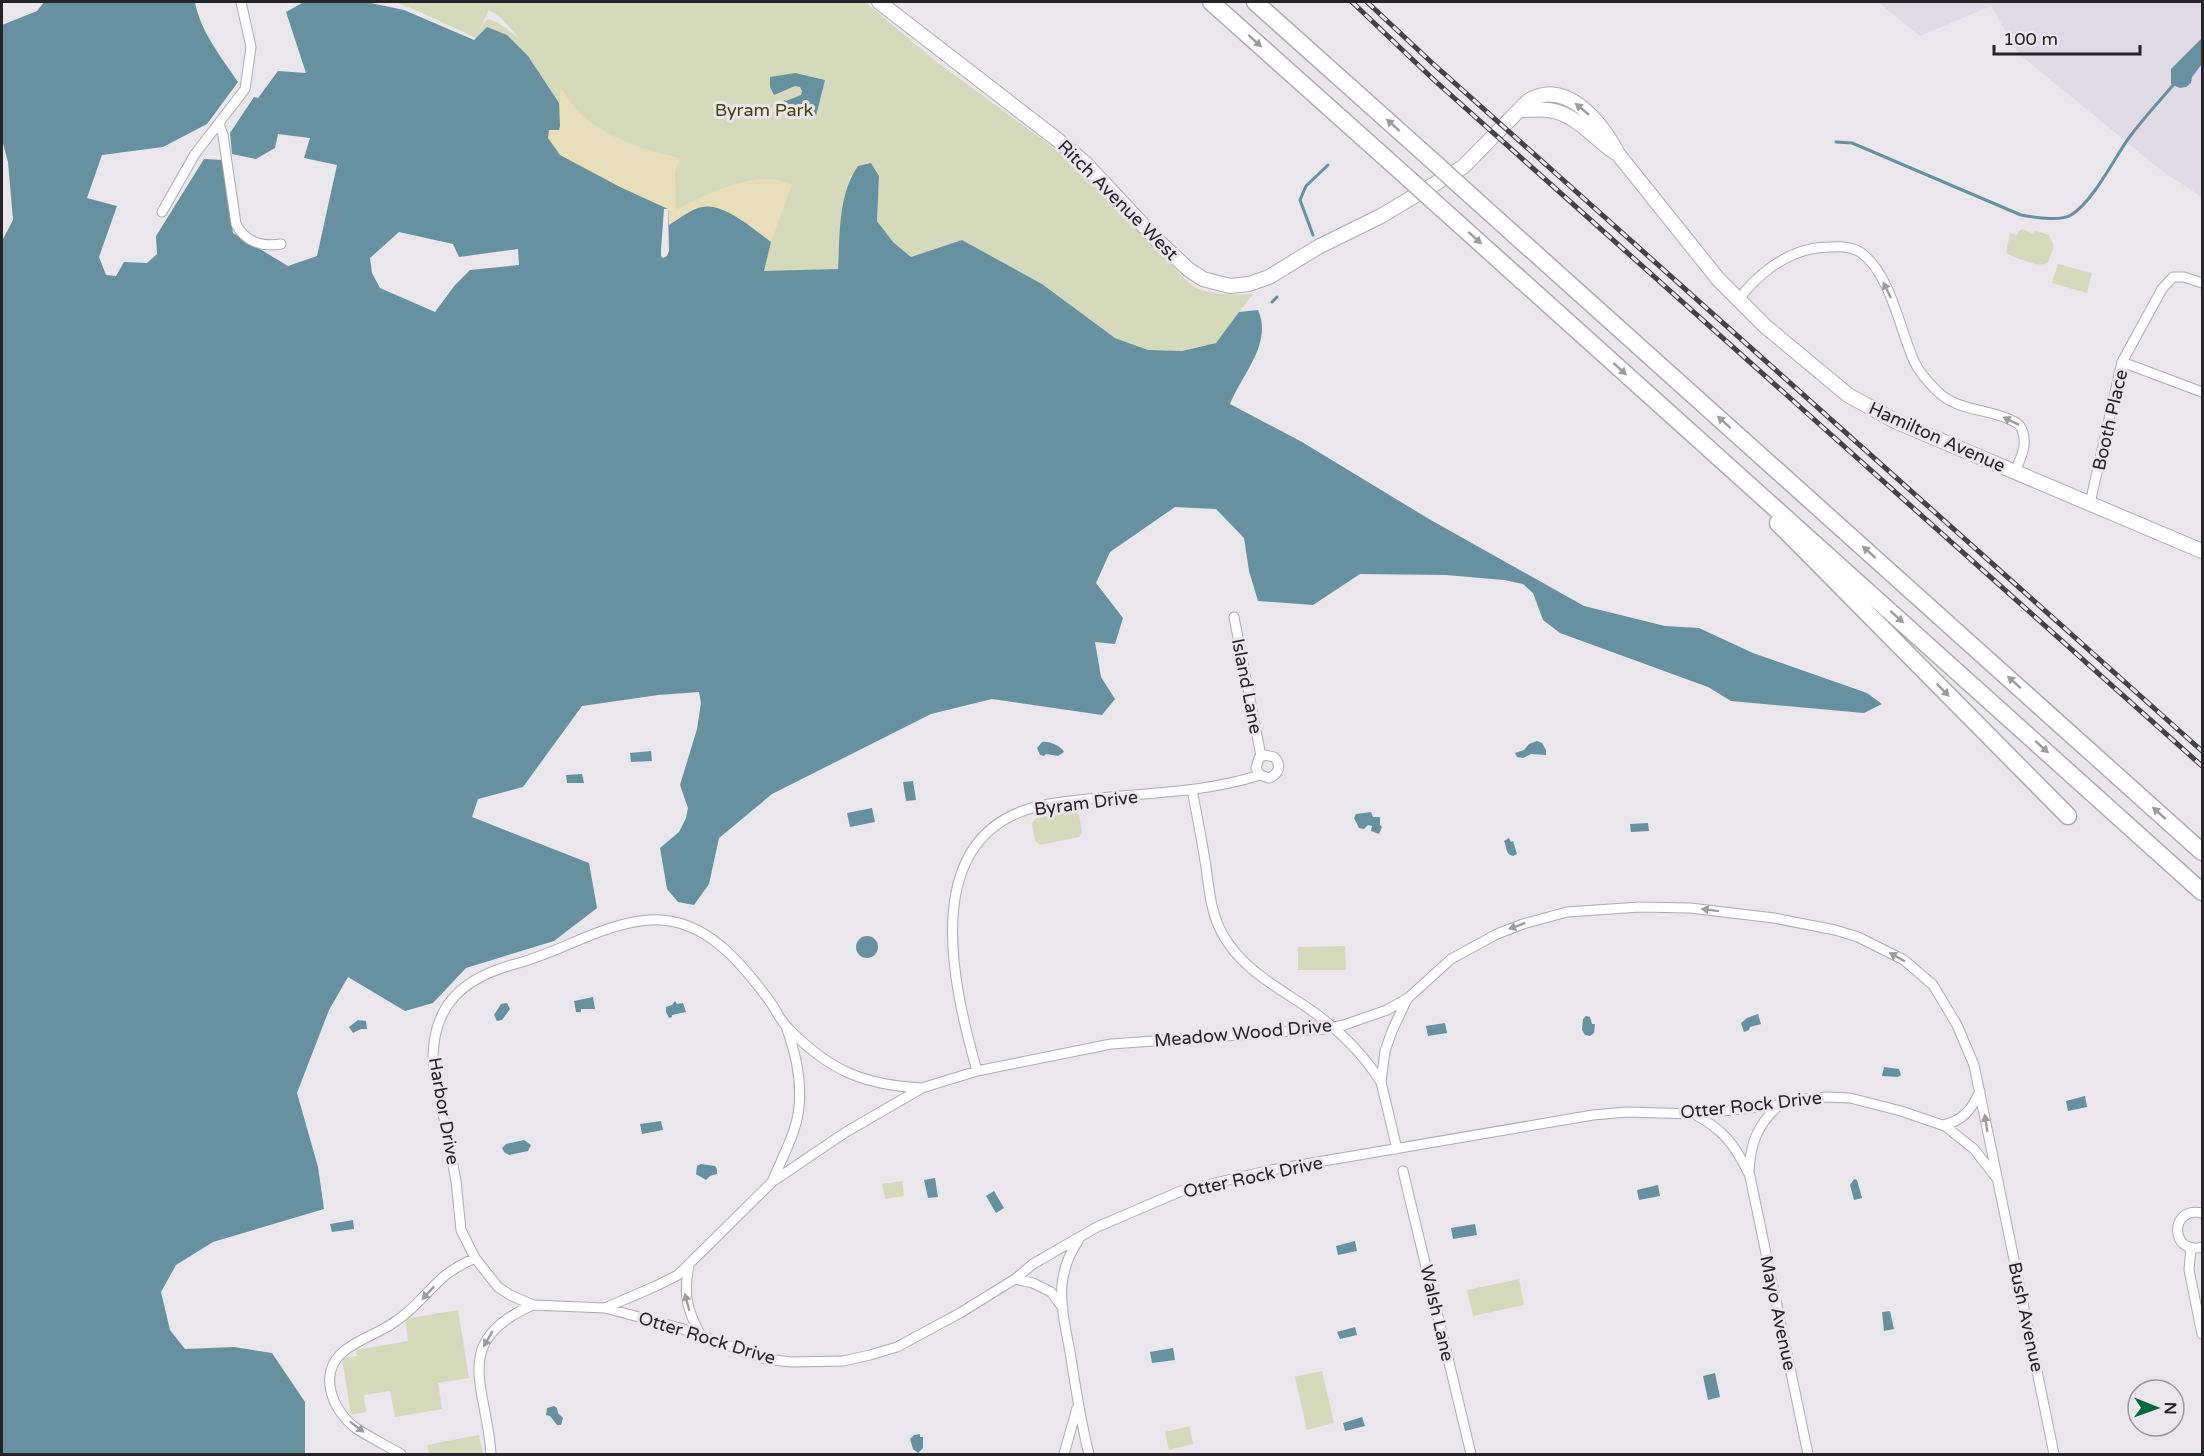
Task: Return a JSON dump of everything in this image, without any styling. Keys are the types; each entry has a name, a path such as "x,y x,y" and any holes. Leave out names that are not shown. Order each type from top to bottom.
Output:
{"highway":[{"path":"1211,2 2202,892"},
{"path":"1255,2 2202,852"},
{"path":"1713,452 1794,540 2068,816"}],"main road":[{"name":"Ritch Avenue West","path":"879,2 1085,163 1158,241 1188,269 1203,279 1230,286 1249,284 1381,216"},
{"name":"Hamilton Avenue","path":"1381,216 1463,167 1538,95 1565,96 1584,109 1598,124 1618,154 1718,279 1738,300 1839,389 1897,422 2202,551"}],"street":[{"path":"162,212 195,154 245,89 251,47 242,2"},
{"path":"219,124 223,135 236,224 252,242 267,246 280,244"},
{"path":"1738,300 1744,291 1782,259 1796,253 1810,249 1837,247 1848,247 1859,251 1868,259 1886,285 1913,360 1920,373 1938,392 1960,405 2005,418 2020,426 2023,432 2024,448 2015,472"},
{"name":"Booth Place","path":"2090,503 2122,362 2162,290 2173,277 2184,277 2202,283"},
{"path":"2122,362 2202,392"},
{"name":"Island Lane","path":"1234,617 1262,756"},
{"name":"Byram Drive","path":"977,1071 954,966 952,929 961,872 975,844 984,833 1020,813 1046,805 1192,790 1260,775 1269,778 1279,769 1278,760 1270,755 1262,756"},
{"path":"1260,775 1256,766 1262,756"},
{"path":"1192,790 1213,907 1222,934 1232,948 1260,976 1315,1013 1363,1056 1381,1082"},
{"name":"Meadow Wood Drive","path":"605,1308 678,1275 772,1182 846,1132 922,1088 977,1071 1111,1044 1332,1028 1387,1010 1408,998 1451,959 1497,934 1567,912 1640,907 1690,908 1774,918 1858,937 1904,960 1918,970 1939,993 1958,1025 1974,1065 1998,1180"},
{"name":"Harbor Drive","path":"605,1308 533,1305 510,1295 498,1287 475,1258 461,1230 456,1181 433,1062 433,1050 435,1031 448,1004 473,980 487,972 529,961 615,927 651,920 670,922 700,932 725,949 742,965 787,1028 823,1059 839,1069 880,1084 922,1088"},
{"path":"1397,1149 1381,1082 1385,1051 1408,998"},
{"name":"Harbor Drive","path":"772,1182 794,1129 798,1110 799,1091 794,1050 787,1028"},
{"path":"1943,1125 1963,1118 1974,1105 1980,1091"},
{"name":"Otter Rock Drive","path":"605,1308 662,1322 766,1359 790,1362 843,1361 897,1347 960,1313 1015,1279 1033,1264 1097,1227 1181,1191 1257,1173 1593,1115 1627,1112 1694,1114 1778,1106 1804,1099 1850,1098 1881,1105 1943,1125 1974,1149 1998,1180"},
{"name":"Mayo Avenue","path":"1749,1172 1755,1135 1761,1124 1778,1106"},
{"name":"Mayo Avenue","path":"1694,1114 1708,1121 1727,1136 1749,1172 1808,1455"},
{"name":"Walsh Lane","path":"1403,1171 1471,1455"},
{"name":"Bush Avenue","path":"1998,1180 2054,1455"},
{"path":"2202,1213 2189,1213 2179,1223 2177,1229 2179,1239 2185,1246 2202,1247"},
{"path":"1079,1239 1066,1266 1062,1284 1063,1308 1078,1404 1089,1455"},
{"path":"2191,1248 2189,1270 2202,1334"},
{"path":"401,1455 357,1429 339,1410 329,1386 330,1370 334,1360 342,1352 394,1323 411,1310 447,1274 475,1258"},
{"path":"688,1265 685,1293 688,1307 701,1336"},
{"path":"1015,1279 1033,1283 1052,1292 1063,1308"},
{"path":"491,1455 478,1380 485,1342 496,1327 510,1315 533,1305"},
{"path":"1064,1455 1078,1404"}],"shaded area":[{"path":"1878,2 2202,2 2202,197 2162,171 2018,53 1991,6 1920,36"}],"green space":[{"name":"Byram Park","path":"395,2 865,2 938,63 1059,152 1192,286 1230,295 1253,294 1216,343 1181,351 1148,350 1115,338 1042,284 962,240 912,257 893,242 877,221 879,176 850,176 842,209 838,269 764,272 653,249 505,49","holes":["489,10 500,17 520,39 501,24 487,19 479,31"]},
{"path":"2022,229 2049,235 2054,246 2048,263 2033,263 2006,253 2010,233 2017,235"},
{"path":"2058,264 2092,273 2087,293 2052,283"},
{"path":"1074,812 1079,815 1082,832 1079,837 1040,845 1035,841 1032,823 1036,818"},
{"path":"1345,946 1346,970 1298,970 1298,947"},
{"path":"902,1181 904,1196 885,1199 882,1184"},
{"path":"1519,1279 1524,1305 1473,1316 1467,1290"},
{"path":"458,1310 469,1378 438,1383 442,1409 395,1417 390,1391 364,1395 366,1412 351,1415 342,1358 357,1356 356,1350 408,1341 405,1319"},
{"path":"1322,1371 1334,1423 1307,1430 1295,1377"},
{"path":"1189,1426 1193,1444 1169,1450 1165,1432"},
{"path":"479,1435 483,1454 429,1454 427,1445"}],"sand":[{"path":"560,87 580,113 605,132 641,148 680,158 675,172 676,210 709,194 745,181 772,179 792,184 771,242 764,272 547,164 539,126 560,118"}],"water":[{"path":"44,2 195,2 207,34 238,82 207,124 163,147 102,155 87,198 117,206 99,257 106,275 116,276 124,262 147,263 157,254 156,236 204,159 223,160 233,233 288,266 317,256 337,165 304,158 310,138 278,134 275,148 256,159 232,154 230,133 254,97 258,98 278,71 306,73 286,12 304,2 366,2 404,10 474,40 487,27 507,35 528,56 559,103 559,130 549,130 548,138 560,155 668,209 669,225 698,208 719,209 748,224 771,242 764,271 838,269 841,215 847,189 858,166 871,163 879,176 877,221 893,242 911,257 962,240 1042,284 1115,338 1148,350 1182,351 1216,343 1239,312 1258,310 1262,322 1259,346 1230,404 1302,442 1429,519 1584,606 1665,626 1699,628 1753,653 1867,693 1882,704 1864,713 1731,701 1708,687 1560,633 1543,620 1533,593 1523,584 1504,580 1446,575 1360,574 1313,605 1258,601 1249,571 1244,538 1216,509 1175,507 1110,552 1096,583 1123,618 1115,644 1095,642 1101,677 1115,699 1102,715 992,699 931,714 772,794 719,838 709,884 694,905 678,902 667,889 660,848 679,832 686,818 688,808 680,785 697,729 701,703 699,692 658,695 582,706 523,787 478,799 472,817 589,863 597,908 554,941 466,968 433,1003 405,1011 348,977 329,1010 297,1093 318,1167 324,1209 213,1242 176,1265 161,1292 170,1330 185,1349 234,1347 272,1353 305,1402 305,1454 2,1454 2,241 13,220 8,162 2,140 2,25 37,11","holes":["399,232 453,244 459,257 518,249 519,265 470,270 455,285 435,312 380,288 372,273 370,258"]},
{"path":"2202,38 2202,64 2192,77 2191,83 2180,88 2171,84 2171,69"},
{"path":"795,73 825,80 816,116 791,114 785,107 782,107 784,100 801,95 800,87 795,86 774,95 770,87 770,77"},
{"path":"1537,741 1542,743 1546,755 1531,754 1523,758 1517,757 1515,753"},
{"path":"1042,742 1054,744 1064,752 1058,756 1040,755 1037,748"},
{"path":"651,751 652,761 631,762 630,753"},
{"path":"582,774 584,783 567,783 566,775"},
{"path":"913,781 916,800 906,801 903,782"},
{"path":"872,808 875,822 850,827 847,813"},
{"path":"1371,812 1373,817 1380,817 1382,827 1379,834 1371,831 1372,826 1359,828 1354,818 1356,814"},
{"path":"1648,823 1649,831 1631,832 1630,824"},
{"path":"1509,838 1511,842 1513,841 1517,854 1513,856 1507,852 1504,841"},
{"path":"867,936 875,939 878,947 875,955 867,958 859,955 856,947 859,939"},
{"path":"593,997 595,1009 581,1009 581,1012 576,1012 574,1001"},
{"path":"675,1001 677,1004 683,1003 686,1012 672,1015 669,1018 666,1007"},
{"path":"507,1003 510,1009 502,1020 497,1021 494,1015 501,1004"},
{"path":"1758,1014 1761,1024 1750,1027 1744,1032 1741,1023"},
{"path":"1586,1016 1590,1017 1592,1024 1595,1024 1594,1033 1590,1036 1585,1035 1582,1030 1583,1019"},
{"path":"358,1020 366,1021 367,1029 353,1033 349,1027"},
{"path":"1445,1023 1447,1033 1428,1036 1426,1026"},
{"path":"1884,1067 1899,1069 1901,1075 1898,1077 1882,1076"},
{"path":"2085,1096 2087,1107 2068,1111 2066,1101"},
{"path":"661,1121 663,1130 642,1134 640,1124"},
{"path":"524,1140 531,1145 528,1151 509,1155 502,1148 506,1144"},
{"path":"701,1164 715,1166 717,1174 706,1180 696,1174 697,1166"},
{"path":"935,1178 938,1197 928,1198 924,1180"},
{"path":"1854,1179 1857,1180 1862,1198 1854,1200 1850,1185"},
{"path":"1658,1185 1660,1196 1639,1200 1637,1190"},
{"path":"994,1191 1004,1208 996,1213 986,1196"},
{"path":"353,1220 354,1229 332,1232 330,1224"},
{"path":"1475,1224 1477,1235 1453,1239 1451,1228"},
{"path":"1355,1241 1357,1251 1338,1255 1336,1246"},
{"path":"1890,1311 1894,1329 1884,1331 1882,1312"},
{"path":"1355,1327 1357,1335 1340,1339 1337,1332"},
{"path":"1173,1348 1175,1360 1152,1363 1150,1352"},
{"path":"1715,1373 1720,1397 1708,1400 1703,1376"},
{"path":"554,1406 563,1418 561,1425 557,1425 550,1416 546,1415 547,1408"},
{"path":"1362,1417 1365,1426 1345,1431 1343,1423"},
{"path":"920,1434 920,1437 923,1437 923,1448 918,1453 913,1449 910,1439"}],"pier":[{"path":"664,209 668,209 669,251 663,258 661,250"}],"waterway":[{"path":"1836,142 1852,143 2021,215 2046,218 2066,217 2088,200 2131,135 2176,82"},
{"path":"1313,235 1300,200 1306,186 1328,165"},
{"path":"1272,302 1277,297"}],"railway":[{"path":"1352,2 1434,80 2202,766"},
{"path":"1367,2 1430,61 2202,751"}]}
